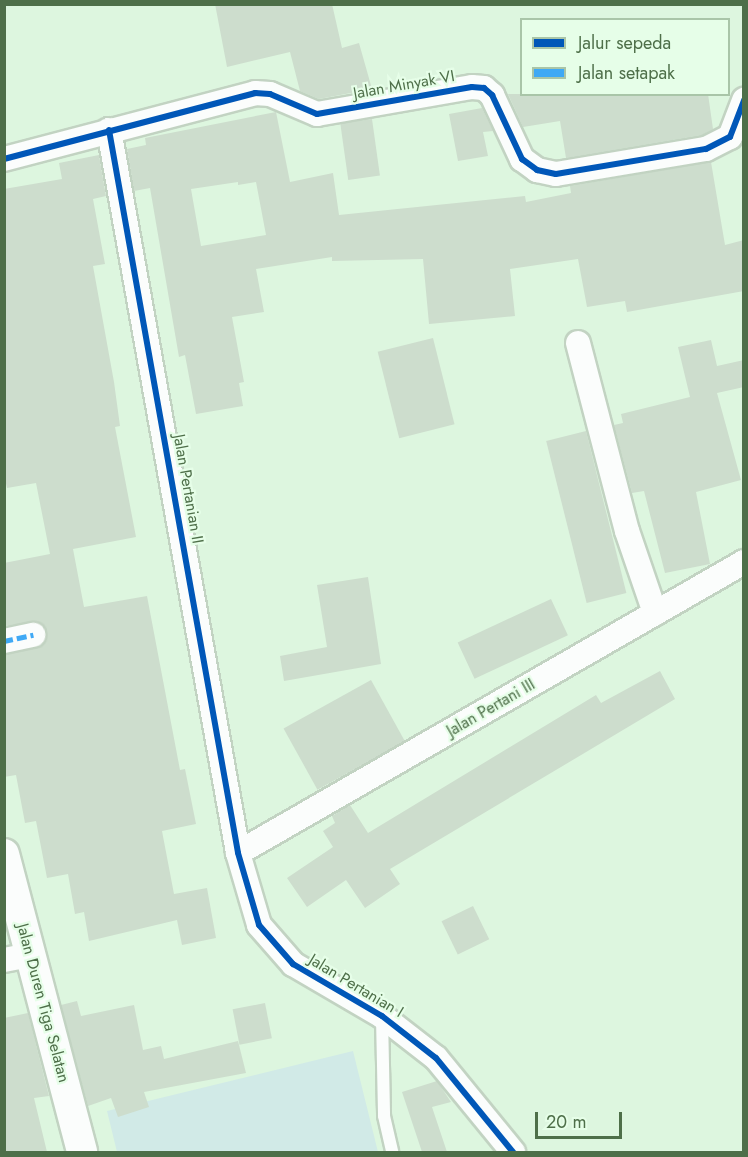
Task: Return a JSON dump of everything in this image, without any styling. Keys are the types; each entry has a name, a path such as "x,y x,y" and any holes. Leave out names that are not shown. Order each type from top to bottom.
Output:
{"street":[{"name":"Jalan Minyak VI","path":"4,159 255,93 270,94 317,114 472,87 484,88 492,95 522,159 537,170 556,174 706,149 730,136 744,100"},
{"name":"Jalan Pertanian II","path":"109,130 238,853"},
{"path":"578,343 627,531 655,613"},
{"name":"Jalan Pertani III","path":"238,853 744,562"},
{"path":"4,641 33,635"},
{"name":"Jalan Pertanian I","path":"238,853 259,925 272,944 293,964 382,1016 436,1058 513,1152"},
{"name":"Jalan Duren Tiga Selatan","path":"4,854 17,957 82,1152"}],"lane":[{"path":"382,1016 384,1116 392,1152"}],"shaded area":[{"path":"5,5 743,5 743,1152 5,1152"},
{"path":"353,1051 378,1152 117,1152 107,1111"}],"building":[{"path":"215,4 332,4 342,48 359,43 372,89 319,99 300,91 290,52 227,67"},
{"path":"508,94 520,94 520,96 708,96 713,129 702,135 566,158 560,121 523,127"},
{"path":"482,108 493,131 483,132 488,156 458,161 449,114"},
{"path":"276,112 290,182 333,173 339,215 525,196 526,202 571,193 570,186 711,162 725,245 744,240 744,291 627,312 625,301 587,307 578,259 510,269 515,316 429,324 423,259 332,261 332,257 256,269 264,312 232,317 244,382 239,383 243,406 196,414 185,355 179,357 150,188 134,191 127,149 146,145 145,138","holes":["238,182 238,185 256,182 266,235 201,246 191,189"]},
{"path":"372,119 380,175 348,180 340,123"},
{"path":"99,155 106,196 93,199 105,264 93,266 114,382 120,426 115,427 136,537 73,549 84,607 147,596 180,770 185,769 196,824 162,831 174,894 207,888 216,938 182,945 177,920 89,941 84,912 75,914 68,874 47,878 36,821 25,823 16,775 4,777 4,655 42,646 47,633 37,621 4,626 4,563 50,554 36,483 7,488 4,474 4,189 62,179 59,163"},
{"path":"433,338 455,424 399,438 378,352"},
{"path":"711,340 717,366 744,360 744,387 717,393 741,480 696,492 710,564 665,573 644,491 632,493 614,425 623,423 621,414 690,397 678,347"},
{"path":"586,431 626,593 587,603 546,441"},
{"path":"368,577 381,664 284,681 280,656 327,647 317,585"},
{"path":"551,599 568,635 475,679 458,643"},
{"path":"660,671 675,699 390,869 400,884 365,908 346,880 307,907 287,878 333,847 323,831 335,823 332,816 350,805 368,833 596,695 601,703"},
{"path":"371,680 405,741 317,790 284,728"},
{"path":"473,906 489,939 458,955 442,921"},
{"path":"77,1001 81,1016 134,1005 143,1050 161,1046 164,1059 238,1041 246,1073 144,1092 149,1107 118,1117 111,1098 88,1106 61,1005"},
{"path":"265,1003 272,1038 239,1045 233,1009"},
{"path":"28,1013 49,1096 34,1098 47,1152 4,1152 4,1018"},
{"path":"437,1081 451,1102 432,1107 447,1152 422,1152 402,1092"}],"marked path":[{"path":"4,641 33,635"}],"cycle path":[{"path":"4,159 255,93 270,94 317,114 472,87 484,88 492,95 522,159 537,170 556,174 706,149 730,137 744,100"},
{"path":"109,130 238,853 259,925 293,964 382,1016 436,1058 513,1152"}]}
